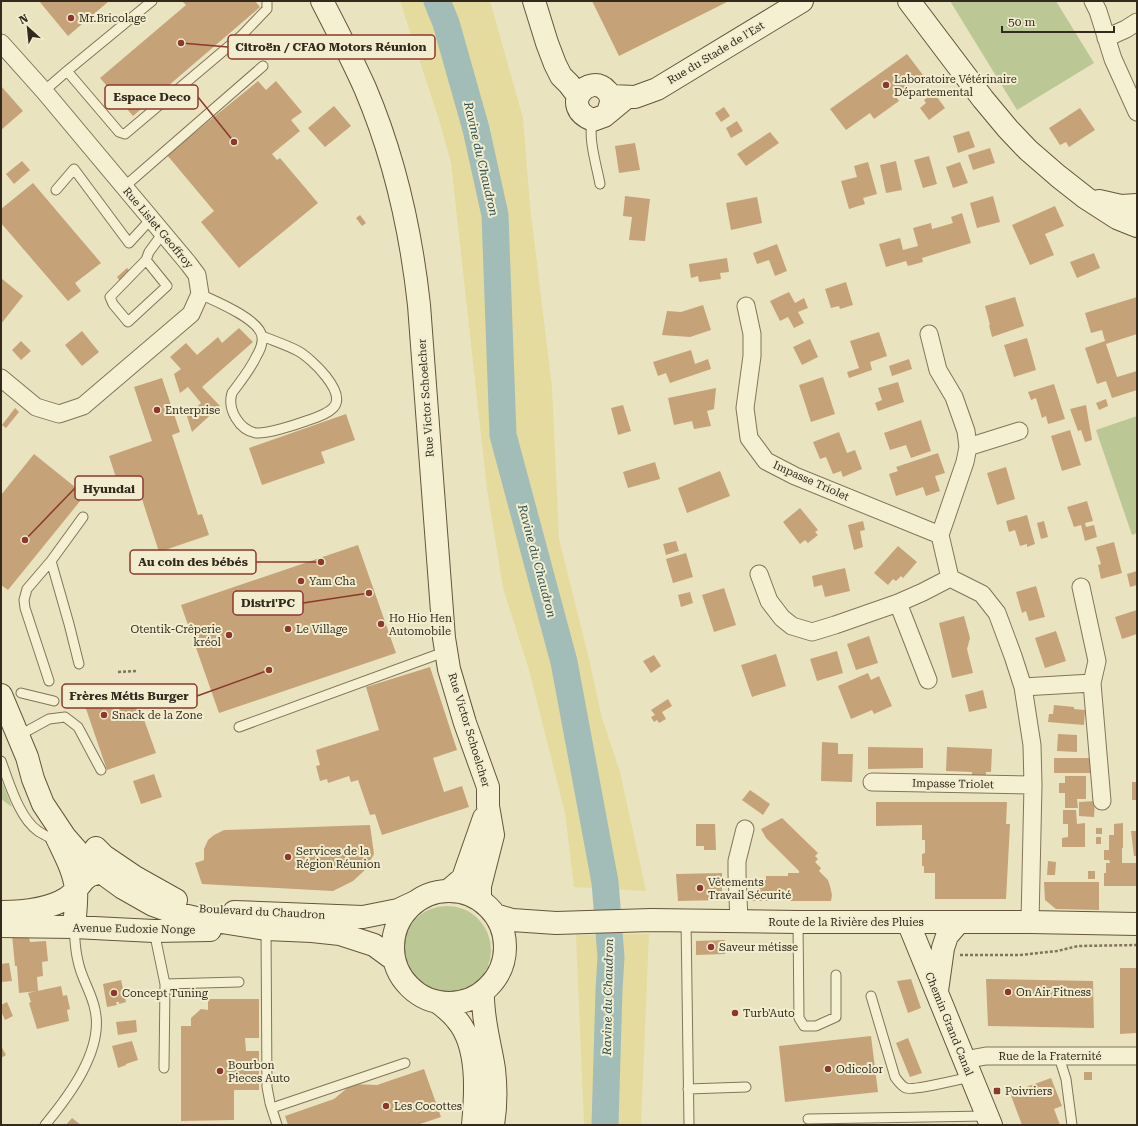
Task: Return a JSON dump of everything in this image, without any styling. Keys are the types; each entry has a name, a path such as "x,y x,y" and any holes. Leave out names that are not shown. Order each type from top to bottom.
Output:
{"main road":[{"name":"Rue Victor Schoelcher","path":"322,1 365,89 384,139 399,190 410,247 419,305 444,638 449,669 465,723 488,787 488,806 493,834 480,886 480,900"},
{"path":"534,1 555,64 562,76 578,89"},
{"name":"Rue du Stade de l'Est","path":"610,106 657,89 802,1"},
{"path":"909,1 983,99 1028,150 1051,171 1086,198 1117,218 1137,226"},
{"path":"593,85 600,86 606,90 610,106 582,115 577,107 578,89 593,85"},
{"path":"1086,198 1121,206 1137,205"},
{"name":"Boulevard du Chaudron","path":"11,694 18,736 27,757 33,779 43,804 64,837 90,864 123,888 154,906 175,913 196,918 266,929 312,930 340,934 374,944 393,959"},
{"name":"Boulevard du Chaudron","path":"27,757 81,835 104,856 135,877 171,898 191,907 215,911 363,917 398,910 415,902"},
{"path":"43,804 49,823 60,843 72,872 76,889 74,927"},
{"name":"Rue Victor Schoelcher","path":"448,891 463,878 488,806"},
{"path":"1,912 17,912 46,907 68,898 86,878 94,874 116,871 135,877"},
{"path":"448,891 464,893 480,900 495,915 503,931 505,948 502,966 493,981 483,992 464,1001 448,1004 432,1001 418,995 407,986 398,973 393,959 393,938 400,918 415,902 430,894 448,891"},
{"name":"Route de la Rivière des Pluies","path":"495,915 512,920 556,923 686,920 1137,924"},
{"name":"Chemin Grand Canal","path":"908,922 989,1120"},
{"name":"Route de la Rivière des Pluies","path":"505,948 521,934 532,928 556,923"},
{"path":"937,994 943,948 947,936 958,923"},
{"name":"Avenue Eudoxie Nonge","path":"1,926 74,927 154,931 266,929"},
{"path":"483,992 483,1013 494,1068 494,1125"},
{"path":"439,1003 457,1020 464,1031 470,1046 474,1069 476,1097 473,1125"}],"street":[{"path":"1093,1 1113,59 1137,112"},
{"path":"1106,38 1137,22"},
{"name":"Rue Lislet Geoffroy","path":"1,43 44,91 197,275 200,294"},
{"path":"1,378 36,407 59,414 83,406 190,314 200,294"},
{"name":"Impasse Triolet","path":"746,306 752,334 752,356 746,408 749,438 766,461 795,476 940,535"},
{"path":"929,334 938,370 954,397 966,431 968,447 940,535 950,578"},
{"path":"968,447 1020,431"},
{"path":"759,574 769,601 782,618 792,626 812,632 924,592 950,578"},
{"path":"950,578 982,594 997,613 1023,688 1032,746 1033,785 1030,922"},
{"path":"1081,587 1097,661 1092,683 1102,801"},
{"path":"898,602 928,680"},
{"path":"1023,688 1092,683"},
{"name":"Impasse Triolet","path":"872,782 1033,785"},
{"path":"739,921 737,861 745,829"},
{"name":"Rue de la Fraternité","path":"967,1069 986,1056 1137,1056"}],"lane":[{"path":"44,91 152,1"},
{"path":"67,71 119,132 125,134 240,36 267,9 267,1"},
{"path":"124,187 263,66"},
{"path":"600,184 591,136 591,126 610,106"},
{"path":"56,190 74,169 129,243 151,219"},
{"path":"146,260 166,286 128,322 113,304 110,297 146,260 149,252 163,233"},
{"path":"200,294 241,314 259,328 262,336 257,357 232,393 230,400 230,406 234,417 249,431 257,433 299,424 323,415 334,408 337,398 332,384 326,376 300,352 262,336"},
{"path":"49,681 25,608 24,600 28,589 51,561 83,517"},
{"path":"51,561 79,664"},
{"path":"239,727 447,651"},
{"path":"11,694 54,701"},
{"path":"18,736 49,719 65,717 78,727 101,770"},
{"path":"1,761 23,814 37,831 60,843"},
{"path":"686,920 688,1125"},
{"path":"798,922 799,1018 804,1026 816,1026 836,1017 836,975"},
{"path":"45,1125 64,1102 76,1082 93,1048 96,1032 97,1020 95,1009 78,962 74,927"},
{"path":"266,929 267,1087 278,1125"},
{"path":"154,931 165,984 164,1068"},
{"path":"165,984 239,982"},
{"path":"871,996 895,1077 901,1085 907,1089 931,1085 967,1069"},
{"path":"1059,1057 1066,1079 1072,1125"},
{"path":"272,1108 405,1063"},
{"path":"688,1090 746,1087"},
{"path":"808,1118 989,1120"}],"path":[{"path":"118,672 137,671"},
{"path":"942,955 1020,955 1057,951 1078,946 1137,945"}],"green space":[{"path":"950,1 1056,1 1094,63 1017,110"},
{"path":"1137,416 1137,533 1132,535 1096,430"},
{"path":"1,779 12,807 1,799"},
{"path":"447,906 464,909 478,919 488,933 491,950 488,967 478,981 464,991 447,994 430,991 416,981 406,967 403,950 406,933 416,919 430,909"}],"sand":[{"path":"400,1 490,1 523,118 530,206 552,387 559,539 602,718 620,772 646,891 574,887 565,813 529,670 503,588 487,489 451,163 440,123"},
{"path":"649,934 641,1125 584,1125 576,935"}],"building":[{"name":"Mr.Bricolage","path":"39,1 109,1 68,36"},
{"path":"182,1 255,1 260,7 133,116 100,78 186,5"},
{"path":"592,1 729,1 619,56"},
{"name":"Laboratoire Vétérinaire Départemental","path":"907,54 923,75 895,95 899,101 874,119 870,113 846,130 830,109"},
{"path":"258,81 266,90 276,81 302,112 291,120 300,131 272,154 277,160 280,158 318,203 239,268 201,222 214,211 167,155"},
{"path":"1,86 23,111 1,130"},
{"path":"934,93 945,108 929,120 920,108 926,103 924,100"},
{"path":"334,106 351,126 325,147 308,128"},
{"path":"724,107 730,116 721,122 715,113"},
{"path":"1080,108 1095,130 1069,147 1066,142 1060,145 1049,128"},
{"path":"737,121 743,131 731,138 726,128"},
{"path":"969,131 975,147 958,153 953,136"},
{"path":"770,132 779,143 746,166 737,154"},
{"path":"635,143 640,170 619,173 615,146"},
{"path":"990,148 995,163 973,170 968,155"},
{"path":"929,156 937,184 923,188 914,160"},
{"path":"22,161 30,170 14,184 6,174"},
{"path":"896,161 902,190 886,193 880,165"},
{"path":"868,162 877,194 863,198 865,204 849,209 841,181 857,177 854,166"},
{"path":"960,162 968,183 953,188 946,167"},
{"path":"33,183 101,263 75,283 81,291 68,301 1,223 1,209"},
{"path":"625,196 650,199 645,241 629,240 632,217 623,216"},
{"path":"993,196 1000,222 977,228 970,203"},
{"path":"757,197 762,223 731,230 726,203"},
{"path":"1055,206 1064,226 1045,234 1054,255 1030,265 1012,225"},
{"path":"962,213 971,243 922,258 923,262 908,266 906,261 886,267 879,244 900,238 903,250 918,246 913,228 931,223 932,229 953,223 951,217"},
{"path":"360,215 366,223 362,226 356,218"},
{"path":"777,244 787,271 775,276 769,260 757,264 753,253"},
{"path":"1094,253 1100,268 1077,278 1070,262"},
{"path":"727,258 729,272 720,273 721,279 699,282 698,276 691,278 689,264"},
{"path":"127,268 131,272 120,281 117,277"},
{"path":"1,278 23,296 1,324"},
{"path":"846,282 853,305 840,309 839,306 831,308 825,289"},
{"path":"789,292 795,303 804,298 808,308 798,312 804,323 794,328 788,317 780,321 770,301"},
{"path":"1015,297 1024,326 992,337 985,306"},
{"path":"1137,297 1137,334 1106,344 1117,377 1137,371 1137,390 1112,398 1106,381 1097,384 1085,348 1105,341 1102,330 1091,333 1085,313"},
{"path":"703,305 711,330 690,337 662,335 667,311 681,312"},
{"path":"239,328 253,342 202,387 220,406 192,432 187,416 201,403 188,387 180,393 174,374 181,369 170,357 186,343 197,355 218,337 222,343"},
{"path":"82,331 99,352 82,366 65,345"},
{"path":"879,332 887,356 870,362 872,370 849,378 847,372 859,368 850,341"},
{"path":"1027,338 1036,370 1014,377 1004,345"},
{"path":"810,339 818,357 802,365 793,347"},
{"path":"21,341 31,351 21,360 12,350"},
{"path":"691,350 695,364 708,359 711,369 670,383 666,373 658,376 653,362"},
{"path":"909,359 912,369 892,376 889,366"},
{"path":"823,377 835,414 811,422 799,385"},
{"path":"162,378 180,432 172,435 198,515 202,514 209,535 159,552 140,493 123,499 109,456 152,441 134,387"},
{"path":"898,382 904,402 878,411 875,403 882,400 878,388"},
{"path":"1054,384 1065,419 1048,424 1046,416 1042,418 1036,398 1031,400 1028,392"},
{"path":"716,388 714,409 707,411 711,426 694,429 692,421 674,425 668,398"},
{"path":"1106,399 1108,406 1099,410 1096,403"},
{"path":"623,405 631,431 618,435 611,408"},
{"path":"1086,405 1092,440 1085,442 1081,430 1078,431 1070,409"},
{"path":"15,408 19,412 6,428 2,425"},
{"path":"346,414 355,440 321,452 325,463 262,485 249,448"},
{"path":"921,420 931,451 911,458 906,445 890,450 884,433"},
{"path":"1070,430 1081,465 1062,471 1051,436"},
{"path":"839,432 847,453 855,450 862,469 843,477 841,471 833,474 826,457 820,459 813,442"},
{"path":"938,453 945,473 935,476 940,491 926,496 923,487 896,496 889,474 898,471 896,467"},
{"path":"34,454 85,495 8,590 1,585 1,495"},
{"path":"655,462 660,479 628,488 623,472"},
{"path":"1006,467 1015,499 997,505 987,473"},
{"path":"720,471 730,496 687,513 678,488"},
{"path":"1087,501 1093,521 1085,523 1086,527 1094,525 1097,537 1085,541 1081,525 1074,527 1067,507"},
{"path":"800,508 818,530 815,532 818,535 808,543 805,540 800,544 783,522"},
{"path":"1027,515 1035,544 1027,547 1027,544 1020,546 1015,530 1009,532 1006,521"},
{"path":"863,521 865,530 860,531 863,547 854,550 848,525"},
{"path":"1044,521 1048,537 1041,539 1037,523"},
{"path":"676,541 679,551 666,555 663,544"},
{"path":"1114,542 1122,573 1101,579 1098,565 1101,564 1096,547"},
{"name":"Le Village","path":"358,545 396,653 219,713 181,605"},
{"path":"898,546 917,562 903,578 901,576 896,581 893,579 888,585 874,573"},
{"path":"686,553 693,577 673,583 666,559"},
{"path":"845,568 850,591 825,597 822,585 814,587 812,576"},
{"path":"1137,571 1137,585 1130,587 1127,574"},
{"path":"1036,586 1045,617 1029,621 1026,611 1022,613 1016,592"},
{"path":"724,588 736,625 714,632 702,595"},
{"path":"690,592 693,603 681,607 678,595"},
{"path":"1137,610 1137,634 1122,639 1115,617"},
{"path":"964,616 970,638 967,649 973,673 952,678 939,623"},
{"path":"1056,631 1066,661 1045,668 1035,638"},
{"path":"869,636 878,663 856,670 847,644"},
{"path":"837,651 843,673 817,681 810,659"},
{"path":"776,654 786,686 752,697 741,665"},
{"path":"654,655 661,666 651,673 643,661"},
{"path":"430,667 457,750 433,758 444,792 462,786 469,807 382,835 375,814 370,815 358,780 351,782 349,776 328,783 327,779 320,781 316,766 320,765 316,750 379,730 366,687"},
{"path":"868,673 871,680 879,676 892,706 874,714 872,710 851,719 838,686"},
{"path":"132,686 156,753 107,770 84,703"},
{"path":"983,690 987,708 969,712 965,695"},
{"path":"668,699 672,706 662,712 666,719 659,723 657,720 654,722 651,717 655,715 651,710"},
{"path":"1054,705 1074,707 1074,709 1085,710 1084,725 1048,722 1049,714 1053,714"},
{"path":"1058,734 1077,735 1077,752 1057,751"},
{"path":"822,742 838,743 838,754 853,754 852,782 821,781"},
{"path":"868,747 923,748 923,768 868,769"},
{"path":"947,747 992,749 991,772 986,772 986,779 972,778 972,772 946,771"},
{"path":"1054,758 1093,758 1094,773 1054,773"},
{"path":"154,774 162,797 141,804 133,781"},
{"path":"1065,776 1086,776 1086,799 1077,799 1078,808 1065,808 1065,793 1059,793 1059,783 1065,783"},
{"path":"1132,782 1137,782 1137,800 1132,800"},
{"path":"750,790 770,804 763,815 742,800"},
{"path":"1095,801 1094,817 1079,816 1079,802"},
{"path":"876,802 1007,802 1006,824 1010,824 1006,899 935,899 935,873 924,873 924,866 922,866 922,854 925,853 925,840 922,840 922,825 876,826"},
{"path":"1063,810 1076,810 1077,824 1085,823 1085,847 1062,847 1062,838 1068,837 1068,824 1063,824"},
{"path":"782,818 818,853 815,856 818,859 815,862 821,868 819,871 828,880 832,895 831,901 746,901 745,891 757,891 757,880 766,880 766,876 788,876 788,873 799,873 799,871 766,838 761,829"},
{"path":"1123,823 1122,863 1137,863 1137,886 1104,886 1106,863 1110,863 1109,860 1104,860 1104,850 1109,850 1109,835 1114,835 1114,824"},
{"path":"696,824 715,824 716,850 704,850 704,846 696,846"},
{"name":"Services de la Région Réunion","path":"370,825 374,854 365,870 353,881 333,891 202,884 195,863 204,860 204,849 208,840 224,830"},
{"path":"1096,828 1102,828 1102,834 1096,834"},
{"path":"1131,831 1137,831 1137,856 1134,856"},
{"path":"1096,837 1101,837 1101,844 1096,844"},
{"path":"1048,861 1056,862 1055,875 1047,875"},
{"path":"1088,871 1095,871 1095,879 1088,879"},
{"path":"722,873 722,900 678,901 676,874"},
{"path":"1044,882 1099,882 1099,910 1056,909 1045,900"},
{"path":"12,935 29,937 30,942 46,941 48,961 42,962 43,976 37,977 38,991 19,993 17,966 15,966"},
{"path":"725,940 725,954 696,955 696,941"},
{"path":"9,963 12,981 1,982 1,964"},
{"path":"1120,968 1137,968 1136,1033 1120,1034"},
{"path":"911,979 921,1008 908,1013 897,981"},
{"path":"986,979 1093,981 1094,1028 988,1026"},
{"name":"Concept Tuning","path":"121,980 126,1002 119,1004 119,1002 116,1002 117,1005 107,1007 103,984"},
{"path":"61,986 63,996 67,995 70,1009 67,1010 69,1021 37,1029 29,1003 31,1002 28,993"},
{"name":"Bourbon Pieces Auto","path":"208,999 259,999 259,1038 245,1038 246,1051 259,1051 259,1090 234,1090 234,1120 181,1121 181,1026 191,1026 191,1018 201,1009 208,1010"},
{"path":"7,1002 13,1016 5,1020 1,1011 1,1005"},
{"path":"136,1020 137,1032 118,1035 116,1022"},
{"name":"Odicolor","path":"871,1036 878,1092 785,1102 779,1046"},
{"path":"908,1038 922,1073 910,1077 896,1043"},
{"path":"132,1041 138,1060 118,1068 112,1046"},
{"path":"1,1046 6,1055 1,1058"},
{"path":"424,1069 441,1117 417,1125 288,1125 285,1116 334,1099 352,1084 377,1085"},
{"path":"1084,1072 1092,1072 1092,1080 1084,1080"},
{"path":"1051,1078 1062,1106 1054,1109 1060,1125 1022,1125 1010,1093"},
{"path":"72,1118 81,1125 66,1125"}],"waterway":[{"name":"Ravine du Chaudron","path":"437,1 446,23 476,129 495,215 503,435 564,662 605,882 611,957 605,1125"}],"place":[{"name":"Mr.Bricolage","path":"71,18"},
{"name":"Citroën / CFAO Motors Réunion","path":"181,43"},
{"name":"Laboratoire Vétérinaire Départemental","path":"886,85"},
{"name":"Espace Deco","path":"234,142"},
{"name":"Enterprise","path":"157,410"},
{"name":"Hyundai","path":"25,540"},
{"name":"Au coin des bébés","path":"321,562"},
{"name":"Yam Cha","path":"301,581"},
{"name":"Distri'PC","path":"369,593"},
{"name":"Ho Hio Hen Automobile","path":"381,624"},
{"name":"Le Village","path":"288,629"},
{"name":"Otentik-Crêperie kréol","path":"229,635"},
{"name":"Frères Métis Burger","path":"269,670"},
{"name":"Snack de la Zone","path":"104,715"},
{"name":"Services de la Région Réunion","path":"288,857"},
{"name":"Vêtements Travail Sécurité","path":"700,888"},
{"name":"Saveur métisse","path":"711,947"},
{"name":"On Air Fitness","path":"1008,992"},
{"name":"Concept Tuning","path":"114,993"},
{"name":"Turb'Auto","path":"735,1013"},
{"name":"Odicolor","path":"828,1069"},
{"name":"Bourbon Pieces Auto","path":"220,1071"},
{"name":"Poivriers","path":"997,1091"},
{"name":"Les Cocottes","path":"386,1106"}]}
